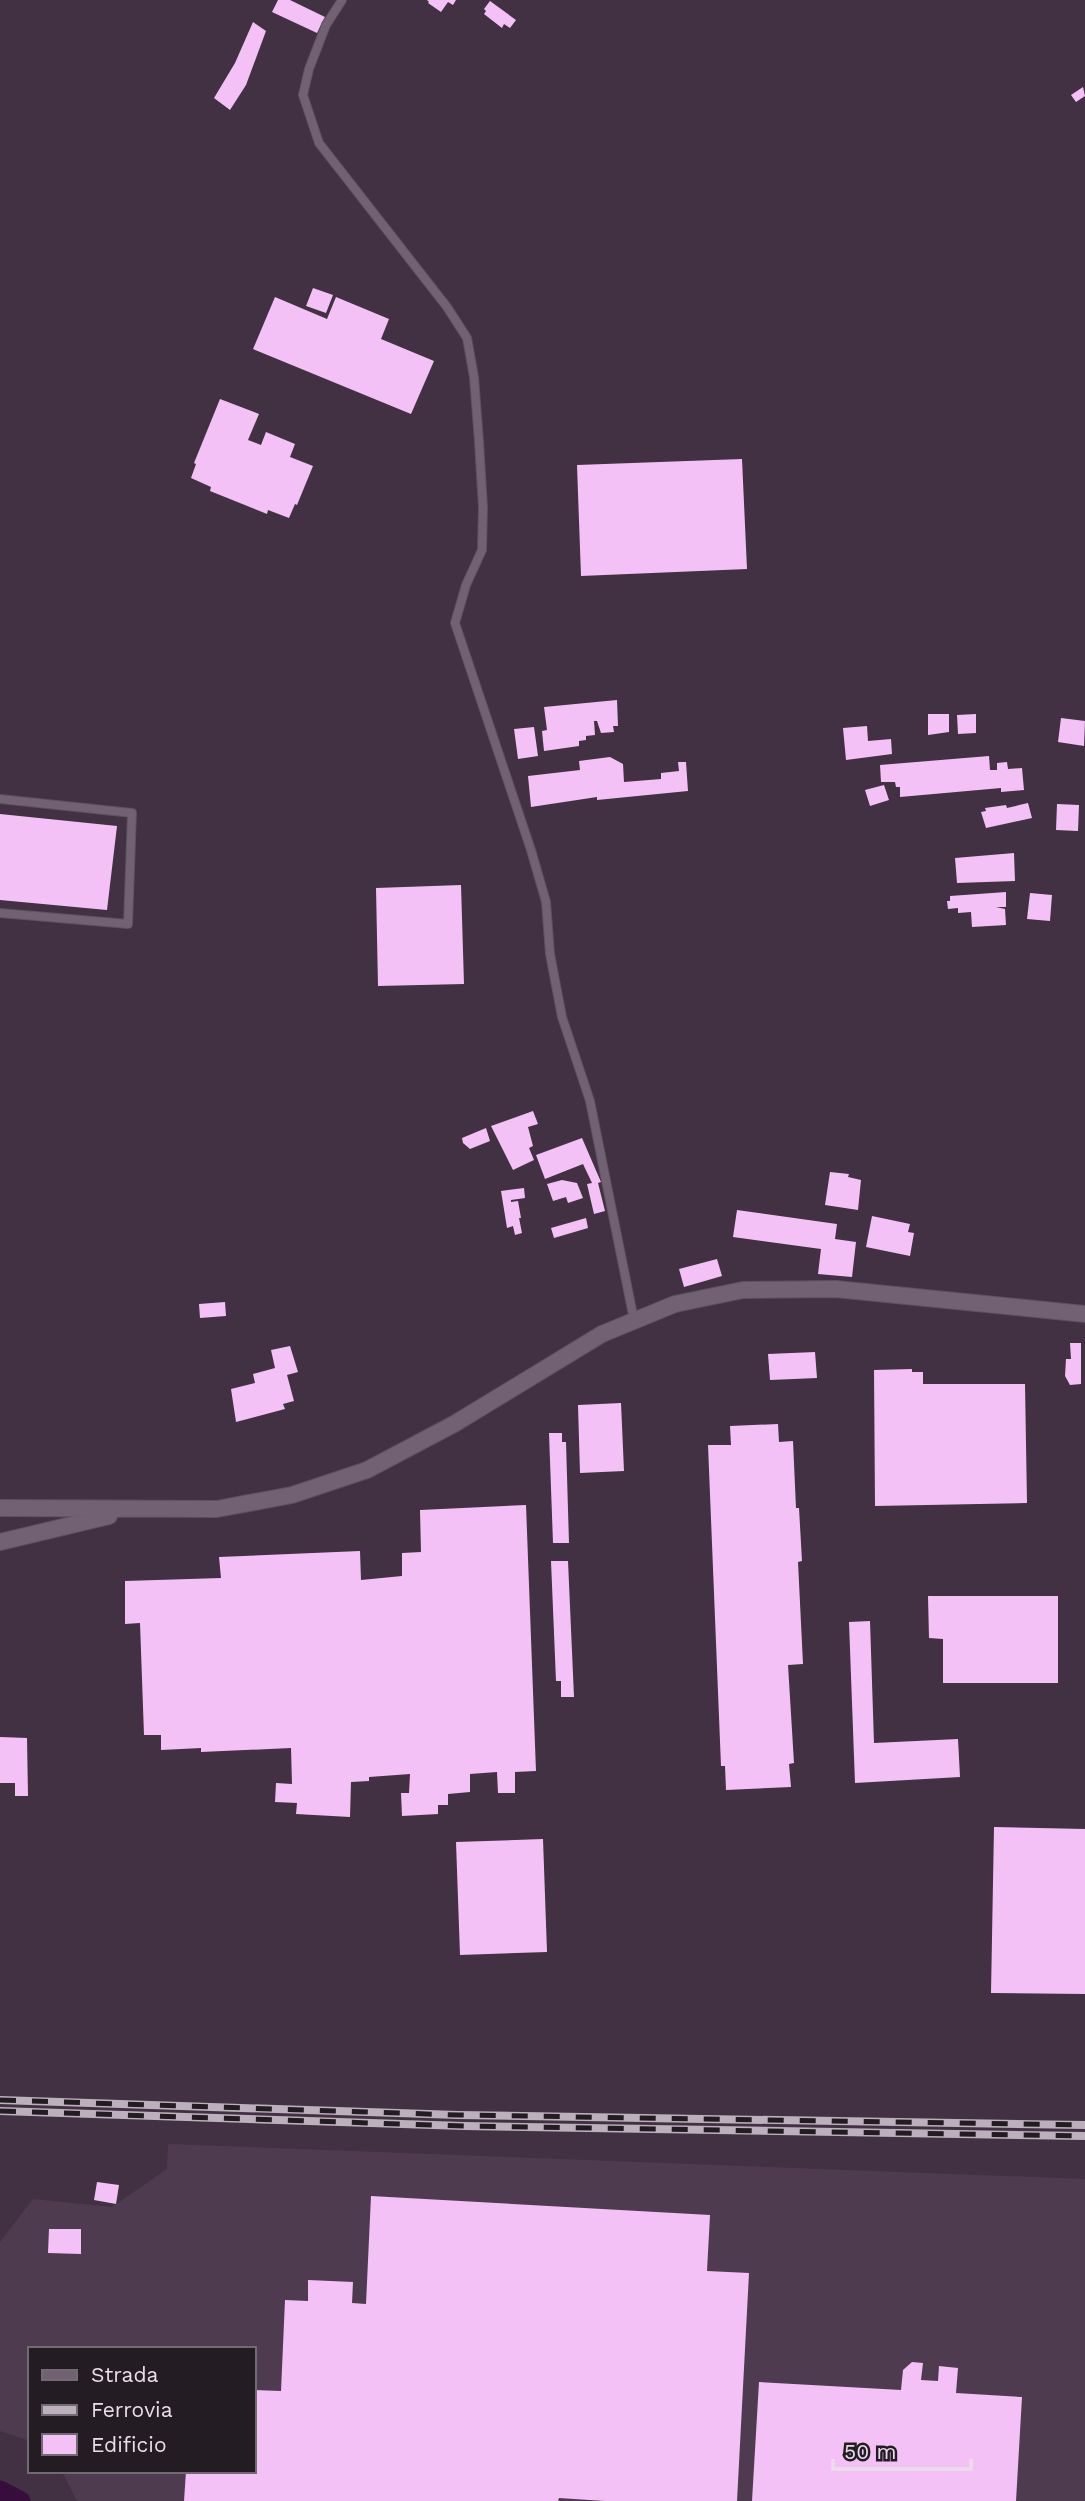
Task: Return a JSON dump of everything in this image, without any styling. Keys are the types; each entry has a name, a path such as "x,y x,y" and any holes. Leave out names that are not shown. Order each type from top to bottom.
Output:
{"street":[{"path":"0,1508 217,1509 292,1495 367,1470 454,1424 602,1334 676,1304 743,1290 836,1289 1085,1314"},
{"path":"0,1542 132,1510"}],"lane":[{"path":"342,0 326,25 309,69 303,95 319,143 447,307 467,338 474,377 479,442 483,507 482,550 466,584 455,623 546,902 550,954 562,1017 590,1101 634,1320"},
{"path":"0,799 132,813 128,924 0,913"}],"shaded area":[{"path":"168,2144 1085,2179 1085,2501 77,2501 62,2473 256,2473 256,2347 28,2347 28,2440 0,2431 0,2242 33,2199 112,2207 167,2169"}],"building":[{"path":"278,0 290,0 325,17 317,33 272,12"},
{"path":"427,0 456,0 453,5 448,2 441,12"},
{"path":"490,1 516,20 510,28 504,24 502,28 484,14"},
{"path":"253,22 266,31 246,85 230,110 214,98 235,63"},
{"path":"1083,87 1085,96 1076,102 1071,95"},
{"path":"313,288 333,295 326,313 306,306"},
{"path":"275,297 327,319 336,297 389,319 381,339 434,361 411,414 253,349"},
{"path":"220,399 259,414 248,440 261,445 266,432 295,444 290,457 313,466 289,518 268,510 267,514 210,491 211,487 191,478 196,464 194,463"},
{"path":"742,459 747,569 581,576 577,465"},
{"path":"617,700 618,726 613,726 614,732 601,733 597,721 594,721 595,735 586,736 586,740 579,741 579,746 544,751 542,731 547,730 544,707"},
{"path":"928,714 949,714 949,732 928,735"},
{"path":"976,714 976,733 958,734 957,715"},
{"path":"1061,718 1085,721 1084,746 1058,742"},
{"path":"867,726 868,741 891,739 892,754 846,760 843,728"},
{"path":"534,727 538,756 518,759 514,729"},
{"path":"989,756 990,770 997,770 997,763 1007,762 1008,769 1022,768 1024,790 1001,792 1001,788 900,797 900,787 896,787 895,782 881,782 880,765"},
{"path":"610,757 623,764 624,782 661,779 661,773 679,771 678,762 686,762 688,791 597,800 597,797 531,807 528,776 580,770 579,761"},
{"path":"884,785 889,800 870,806 865,790"},
{"path":"1028,803 1032,818 986,828 981,812 986,811 985,808 1006,805 1007,808"},
{"path":"1057,804 1079,805 1078,831 1056,830"},
{"path":"0,814 117,826 107,910 0,900"},
{"path":"1014,853 1015,881 957,883 955,858"},
{"path":"461,885 464,984 378,986 376,888"},
{"path":"1006,892 1006,907 996,907 1005,909 1006,925 972,927 971,912 958,913 958,908 948,909 947,901 950,901 950,896"},
{"path":"1030,893 1052,895 1050,921 1027,919"},
{"path":"533,1111 538,1124 528,1127 533,1146 529,1148 534,1160 513,1170 491,1126"},
{"path":"486,1128 490,1141 470,1149 463,1143 462,1138"},
{"path":"582,1138 601,1182 598,1183 605,1211 594,1214 587,1184 592,1183 583,1164 545,1179 536,1155"},
{"path":"830,1172 849,1174 848,1177 861,1180 858,1210 825,1205"},
{"path":"562,1180 577,1183 583,1198 568,1203 566,1197 553,1201 547,1184"},
{"path":"524,1188 525,1198 511,1200 518,1201 521,1218 522,1233 515,1235 513,1226 507,1228 501,1191"},
{"path":"737,1210 837,1224 835,1239 856,1242 852,1277 818,1274 821,1249 733,1237"},
{"path":"872,1216 910,1224 908,1232 914,1233 910,1256 866,1247"},
{"path":"586,1218 588,1228 554,1238 551,1228"},
{"path":"717,1259 722,1276 684,1287 679,1269"},
{"path":"225,1302 226,1316 200,1318 199,1304"},
{"path":"1070,1343 1081,1343 1081,1384 1070,1385 1065,1376 1066,1359 1071,1359"},
{"path":"290,1346 298,1372 287,1375 294,1401 283,1404 285,1409 236,1422 231,1389 255,1383 253,1374 275,1368 271,1350"},
{"path":"815,1352 817,1378 770,1380 768,1354"},
{"path":"912,1369 912,1372 923,1372 923,1384 1025,1384 1027,1503 875,1506 874,1370"},
{"path":"621,1403 624,1471 580,1473 578,1405"},
{"path":"778,1424 779,1442 793,1441 802,1561 798,1562 803,1664 788,1665 794,1763 789,1764 791,1787 726,1790 725,1766 721,1766 708,1445 731,1445 730,1426"},
{"path":"549,1433 562,1433 562,1442 566,1442 569,1543 553,1543"},
{"path":"526,1505 536,1771 515,1772 515,1793 498,1793 497,1772 470,1774 470,1792 448,1794 448,1805 438,1805 438,1814 402,1816 401,1793 409,1793 410,1774 369,1777 369,1781 351,1782 350,1817 296,1814 297,1803 275,1802 276,1783 292,1784 291,1748 201,1752 201,1748 161,1750 161,1735 144,1735 140,1623 125,1624 125,1581 221,1578 219,1557 360,1551 361,1580 402,1576 402,1553 421,1552 420,1510"},
{"path":"551,1561 568,1561 574,1697 561,1697 561,1681 556,1681"},
{"path":"928,1596 1058,1596 1058,1683 943,1683 943,1639 929,1638"},
{"path":"870,1621 874,1743 958,1739 960,1777 855,1783 849,1622"},
{"path":"0,1737 27,1738 28,1796 15,1796 15,1783 0,1783"},
{"path":"994,1827 1085,1829 1085,1994 991,1993"},
{"path":"543,1839 547,1952 460,1955 456,1842"},
{"path":"97,2182 119,2185 116,2204 94,2200"},
{"path":"371,2196 710,2215 707,2271 749,2273 737,2501 605,2501 559,2498 558,2501 184,2501 186,2473 256,2473 256,2390 281,2391 285,2300 308,2301 308,2280 353,2282 352,2303 366,2304"},
{"path":"49,2229 81,2229 81,2254 48,2253"},
{"path":"912,2362 923,2363 921,2380 938,2381 939,2366 958,2368 956,2393 1022,2397 1016,2501 752,2501 759,2382 901,2390 903,2370"}],"waterway":[{"path":"0,2490 21,2501"}],"railway":[{"path":"0,2100 458,2115 1085,2125"},
{"path":"0,2111 464,2126 1085,2136"}]}
